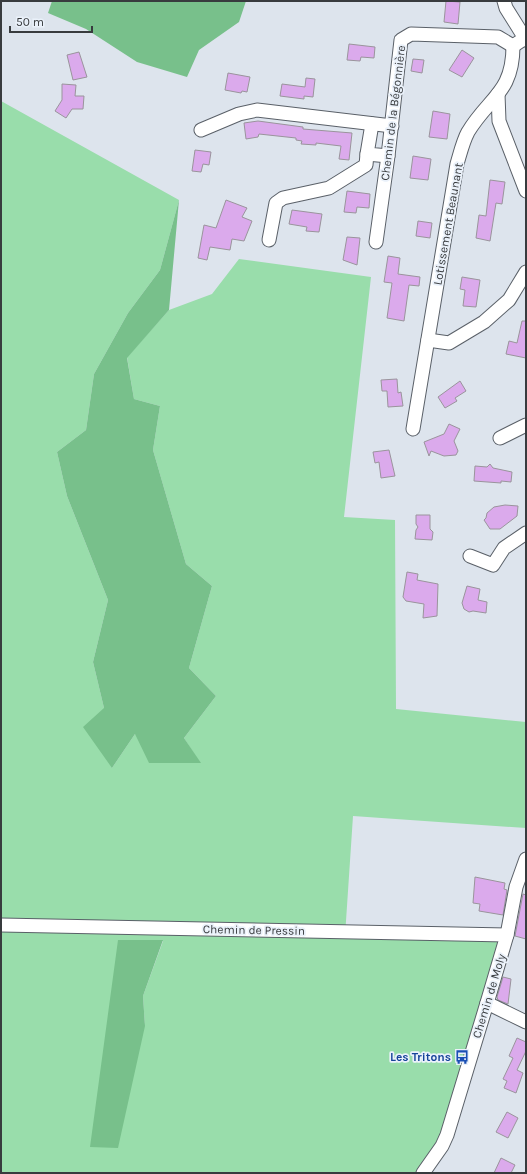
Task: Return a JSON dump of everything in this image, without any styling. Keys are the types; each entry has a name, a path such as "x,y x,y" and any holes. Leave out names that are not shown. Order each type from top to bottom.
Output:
{"street":[{"path":"504,1 506,8 525,39 512,46"},
{"name":"Chemin de la Bégonnière","path":"376,242 392,126 401,40 411,34 498,37 512,46"},
{"name":"Lotissement Beaunant","path":"412,429 457,164 468,132 506,84 513,64 512,46"},
{"path":"498,94 499,121 526,191"},
{"path":"201,130 239,114 257,110 392,126"},
{"path":"269,240 276,203 283,198 329,188 366,165 372,124"},
{"path":"367,154 388,156"},
{"path":"428,340 449,343 484,322 509,300 526,272"},
{"path":"500,438 526,425"},
{"path":"470,556 493,565 504,548 526,533"},
{"name":"Chemin de Moly","path":"424,1173 442,1146 446,1135 507,935 516,887 526,859"},
{"name":"Chemin de Pressin","path":"1,925 507,935"},
{"path":"487,1003 526,1022"}],"green space":[{"path":"52,1 246,1 239,22 199,50 187,77 137,62 86,29 48,13"},
{"path":"1,101 179,200 160,270 128,313 94,374 86,430 57,452 67,496 108,600 93,662 104,708 112,768 135,734 200,763 184,738 216,696 189,668 212,586 186,564 153,450 160,406 134,399 127,357 169,310 212,294 239,259 371,277 344,517 395,520 396,709 526,722 526,828 353,816 345,936 500,940 438,1147 422,1173 1,1173","holes":["119,940 163,941 143,996 145,1026"]},
{"path":"179,200 169,310 127,358 134,399 160,406 153,450 186,564 212,586 189,668 216,696 184,738 201,763 149,763 135,734 112,768 83,727 104,708 93,662 108,600 67,496 57,452 86,430 94,374 128,313 160,270"},
{"path":"118,940 163,940 143,996 145,1026 118,1148 90,1147"}],"building":[{"path":"446,1 460,2 458,24 444,22"},
{"path":"349,44 375,47 374,58 361,57 360,61 347,60"},
{"path":"462,50 474,58 462,77 449,70"},
{"path":"79,52 87,77 73,80 67,55"},
{"path":"413,59 424,60 422,73 411,71"},
{"path":"228,73 250,77 247,92 242,91 241,93 225,90"},
{"path":"306,78 315,79 313,97 304,96 304,99 280,96 282,84 305,87"},
{"path":"62,84 76,85 75,96 84,96 83,109 72,109 66,118 55,111 62,100"},
{"path":"433,111 450,114 447,139 429,137"},
{"path":"258,121 303,127 303,129 352,133 349,160 339,159 341,146 316,143 316,145 301,144 302,141 296,140 296,138 259,134 258,137 246,139 244,123"},
{"path":"195,150 211,152 209,165 203,164 201,172 192,171"},
{"path":"413,156 431,159 428,180 410,178"},
{"path":"490,180 505,182 502,204 496,203 490,241 476,238 479,215 486,216"},
{"path":"347,191 370,194 369,208 357,207 356,213 344,212"},
{"path":"226,200 247,208 242,217 252,221 244,241 232,239 230,250 210,247 207,260 198,258 204,225 216,228"},
{"path":"292,210 322,214 319,232 306,231 307,227 289,224"},
{"path":"418,221 432,223 430,238 416,236"},
{"path":"347,237 360,238 357,265 343,260"},
{"path":"388,256 400,258 398,274 420,277 419,286 409,285 404,321 387,318 392,283 384,282"},
{"path":"462,277 480,280 476,307 463,306 465,290 460,289"},
{"path":"522,321 526,321 526,358 506,354 509,341 517,343"},
{"path":"397,379 398,393 401,392 403,406 388,407 387,391 382,391 381,380"},
{"path":"460,381 466,391 455,398 457,401 445,408 438,397"},
{"path":"449,424 460,429 454,441 458,451 456,455 444,456 431,451 429,456 424,442 444,434"},
{"path":"389,450 395,476 381,478 379,462 375,463 373,452"},
{"path":"490,464 493,468 512,472 511,482 501,481 501,483 474,481 475,466 487,467"},
{"path":"505,505 518,506 517,516 500,529 490,529 484,520 487,513 494,507"},
{"path":"416,515 430,515 430,529 433,532 432,540 415,539 416,530 418,527 416,524"},
{"path":"407,572 418,574 417,580 438,584 437,616 423,618 424,604 406,601 403,597"},
{"path":"467,586 480,589 478,600 487,602 486,613 473,611 469,612 464,609 462,603"},
{"path":"475,877 505,883 504,889 507,890 503,915 479,911 480,904 473,903"},
{"path":"523,894 526,895 526,939 515,936"},
{"path":"503,977 511,979 508,1004 498,1000 497,997"},
{"path":"517,1038 526,1042 526,1051 517,1070 523,1073 516,1093 504,1088 507,1081 503,1079 513,1058 509,1056"},
{"path":"507,1112 518,1118 508,1138 496,1132"},
{"path":"501,1158 515,1165 511,1173 494,1173"}],"place":[{"name":"Les Tritons","path":"462,1057"}]}
